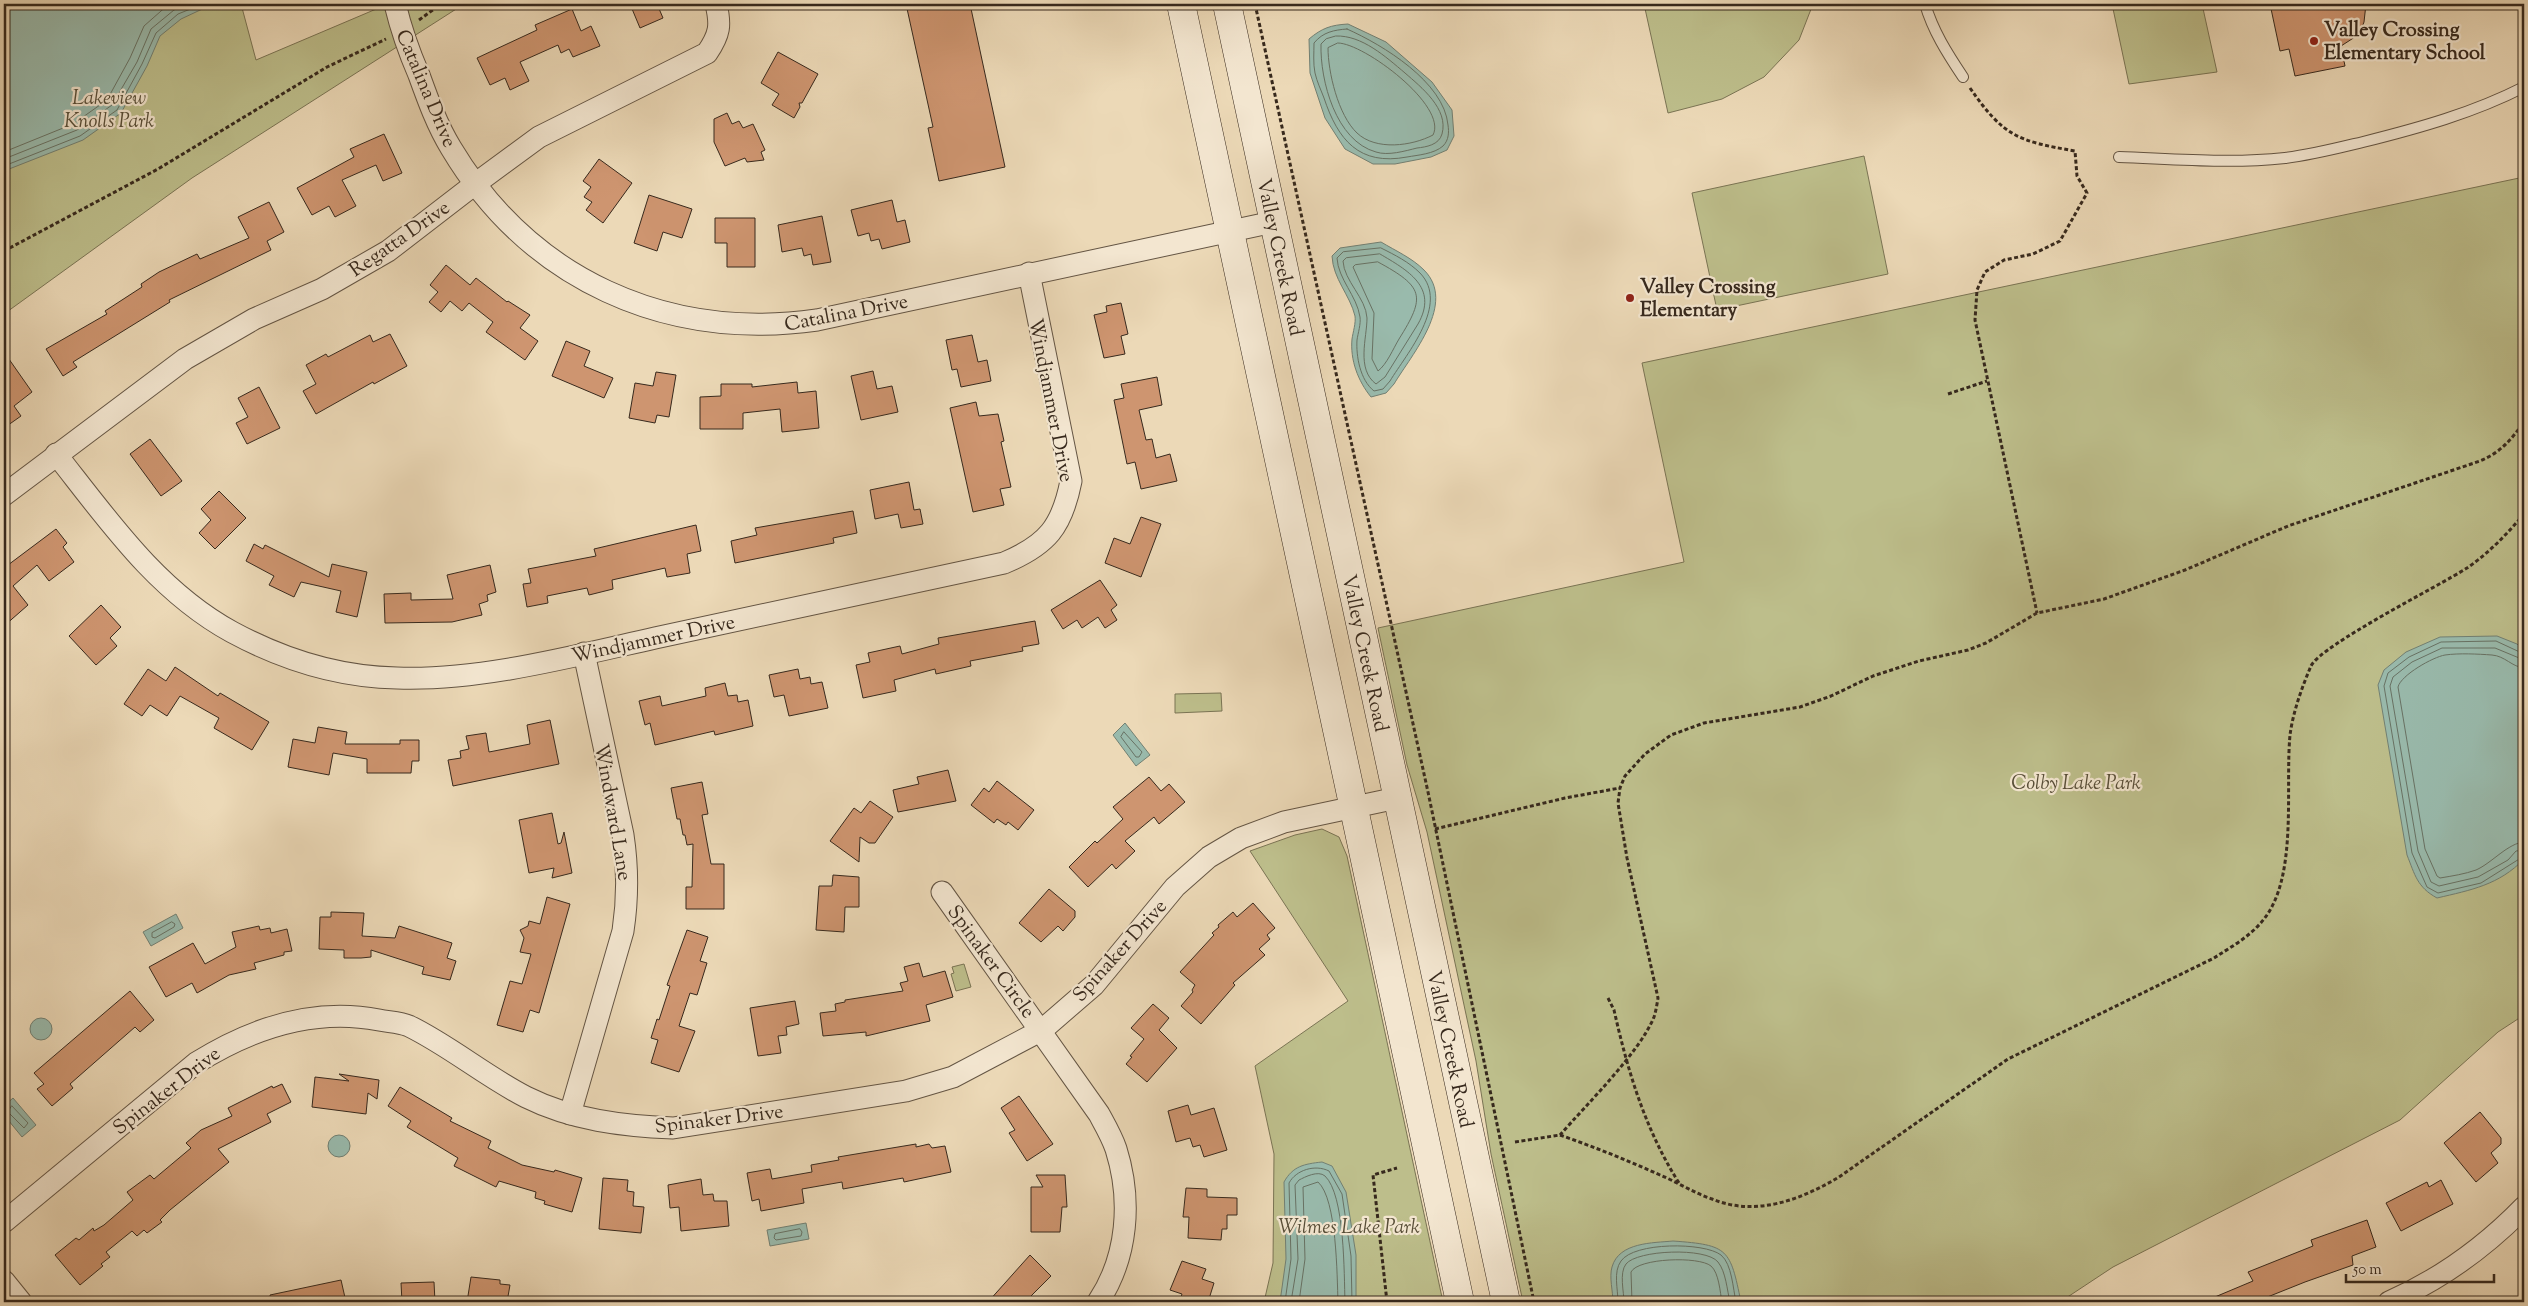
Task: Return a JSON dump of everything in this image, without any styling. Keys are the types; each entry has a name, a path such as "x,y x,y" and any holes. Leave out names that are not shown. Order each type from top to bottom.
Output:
{"main road":[{"path":"1181,4 1460,1302"},
{"name":"Valley Creek Road","path":"1226,4 1506,1302"}],"street":[{"name":"Catalina Drive","path":"395,4 401,30 434,116 450,148 475,184 508,222 570,271 603,291 639,306 683,318 738,324 781,325 817,320 1273,222"},
{"name":"Regatta Drive","path":"4,495 184,359 254,319 355,272 388,251 539,137 707,53 717,38 719,18 716,4"},
{"name":"Windjammer Drive","path":"56,454 122,538 155,574 190,605 230,631 265,648 307,663 351,674 395,678 446,677 584,654 1004,563 1041,544 1057,526 1067,503 1071,481 1029,273"},
{"name":"Windward Lane","path":"570,1114 623,931 628,905 628,865 623,835 584,654"},
{"name":"Spinaker Drive","path":"4,1222 196,1063 234,1040 260,1029 293,1020 330,1016 367,1018 407,1025 526,1098 570,1114 632,1125 674,1128 906,1091 953,1076 997,1056 1042,1030 1094,985 1175,887 1209,857 1241,838 1276,825 1354,806 1397,798"},
{"name":"Spinaker Circle","path":"942,892 1042,1030 1099,1114 1115,1147 1124,1182 1126,1218 1119,1257 1106,1291 1098,1302"},
{"path":"2390,1302 2440,1274 2484,1245 2524,1207"},
{"path":"4,1281 21,1302"}],"lane":[{"path":"1925,4 1933,27 1945,51 1963,77"},
{"path":"2118,157 2212,160 2295,156 2402,132 2454,117 2487,106 2524,87"}],"path":[{"path":"416,22 442,4"},
{"path":"1255,4 1435,829 1534,1302"},
{"path":"4,251 158,168 326,67 387,39"},
{"path":"1963,77 1996,122 2013,134 2034,144 2075,151 2077,176 2087,192 2060,241 2033,254 2004,260 1985,272 1977,290 1976,320 1987,381 2037,613"},
{"path":"1948,394 1987,381"},
{"path":"1560,1135 1644,1036 1654,1016 1658,998 1623,837 1618,803 1620,788 1625,776 1645,754 1671,735 1704,722 1800,707 1832,696 1873,676 1986,643 2037,613 2104,599 2185,570 2288,526 2480,461 2497,453 2509,443 2524,422"},
{"path":"1515,1142 1560,1135 1625,1159 1712,1200 1736,1206 1761,1206 1813,1193 2008,1059 2214,958 2242,940 2264,919 2276,899 2286,869 2291,732 2302,690 2312,664 2334,645 2468,567 2500,542 2524,514"},
{"path":"1435,829 1620,788"},
{"path":"1608,998 1614,1010 1634,1090 1650,1130 1680,1184"},
{"path":"1387,1302 1373,1175 1397,1168"}],"green space":[{"name":"Lakeview Knolls Park","path":"4,4 241,4 256,60 388,4 464,4 192,178 4,314"},
{"path":"1644,4 1813,4 1799,40 1764,77 1722,99 1668,113"},
{"path":"2112,4 2202,4 2217,72 2129,84"},
{"path":"1864,156 1888,274 1717,310 1692,193"},
{"name":"Colby Lake Park","path":"2524,177 2524,1015 2498,1032 2400,1120 2113,1267 2060,1302 1523,1302 1491,1154 1476,1061 1427,832 1407,765 1378,628 1684,562 1642,363"},
{"path":"1221,693 1222,711 1175,713 1175,694"},
{"name":"Wilmes Lake Park","path":"1322,829 1339,837 1347,856 1443,1302 1264,1302 1273,1263 1274,1154 1255,1066 1348,1001 1250,851 1295,835"},
{"path":"964,964 971,987 956,991 951,974 954,973 952,967"}],"water":[{"path":"4,4 213,4 181,19 160,36 147,66 121,113 83,140 4,171"},
{"path":"1348,24 1386,42 1432,82 1452,110 1454,136 1447,150 1431,157 1395,164 1373,164 1345,149 1325,118 1310,73 1309,39 1327,28"},
{"path":"1381,242 1409,258 1424,270 1433,283 1436,298 1434,313 1428,328 1394,384 1386,393 1371,397 1362,384 1352,355 1355,316 1353,308 1338,280 1332,256 1340,248"},
{"path":"2497,636 2517,644 2524,651 2522,723 2524,859 2505,875 2494,881 2473,889 2437,898 2421,885 2407,855 2378,685 2384,670 2406,652 2440,637"},
{"path":"1125,723 1150,755 1136,766 1113,735"},
{"path":"176,914 183,928 151,946 143,932"},
{"path":"41,1018 49,1021 52,1029 49,1037 41,1040 33,1037 30,1029 33,1021"},
{"path":"13,1098 36,1125 22,1137 4,1115 4,1106"},
{"path":"339,1135 347,1138 350,1146 347,1154 339,1157 331,1154 328,1146 331,1138"},
{"path":"1322,1162 1332,1166 1346,1192 1356,1255 1356,1302 1280,1302 1286,1259 1284,1182 1295,1169"},
{"path":"806,1223 809,1239 770,1246 767,1230"},
{"path":"1673,1241 1706,1245 1724,1253 1734,1271 1741,1302 1613,1302 1611,1271 1616,1259 1629,1248 1638,1245"}],"building":[{"path":"630,4 657,4 663,18 640,28"},
{"path":"906,4 970,4 1005,167 939,181 928,128 933,127"},
{"name":"Valley Crossing Elementary School","path":"2270,4 2366,4 2361,30 2355,37 2341,46 2345,66 2295,76 2289,49 2280,51"},
{"path":"572,9 581,31 591,26 600,46 573,57 569,49 561,53 558,45 520,62 529,81 510,90 505,78 490,85 477,58 537,30 535,25"},
{"path":"778,52 818,74 802,103 799,103 800,107 794,118 772,105 779,94 761,83"},
{"path":"727,113 732,124 739,121 743,128 753,124 765,150 761,152 764,160 747,162 745,158 725,166 714,142 714,119"},
{"path":"384,134 402,173 383,181 376,165 342,180 356,206 335,217 329,206 312,215 297,188 354,157 350,149"},
{"path":"599,159 632,183 603,223 586,210 592,202 584,197 591,187 583,181"},
{"path":"649,195 692,209 682,238 663,232 657,251 634,243"},
{"path":"892,200 897,222 905,220 910,242 882,249 879,239 871,241 869,233 858,236 851,210"},
{"path":"269,202 284,232 267,241 271,250 169,300 170,302 73,362 77,367 63,376 46,349 107,314 105,311 142,287 141,284 159,272 197,254 200,259 249,238 238,217"},
{"path":"822,216 831,262 813,265 811,254 804,256 802,248 782,252 778,225"},
{"path":"715,218 755,218 755,267 727,267 727,243 715,243"},
{"path":"446,265 470,285 476,278 507,302 530,315 520,328 538,341 525,360 486,332 493,322 469,303 462,311 450,301 441,312 429,302 438,292 430,285"},
{"path":"1121,303 1128,334 1121,336 1125,354 1104,358 1094,315 1107,312 1106,306"},
{"path":"390,334 407,366 374,384 373,382 316,414 303,391 316,384 306,365 326,354 328,357 370,335 373,342"},
{"path":"972,335 978,362 987,360 991,381 961,387 957,369 952,370 946,340"},
{"path":"566,341 590,351 584,366 613,378 604,398 552,376"},
{"path":"4,352 32,392 14,406 21,416 4,428"},
{"path":"873,371 877,389 892,386 898,412 861,420 851,376"},
{"path":"656,372 676,375 669,417 657,415 655,423 629,418 635,383 653,386"},
{"path":"1157,377 1162,405 1139,410 1146,440 1152,439 1156,458 1170,454 1177,481 1141,489 1135,462 1127,464 1114,400 1124,398 1121,384"},
{"path":"797,382 798,393 816,391 819,428 782,432 780,409 743,413 743,429 700,429 700,397 721,396 721,384 752,384 752,387"},
{"path":"259,387 280,428 247,444 236,423 248,417 238,398"},
{"path":"976,402 979,416 998,414 1004,441 1001,442 1011,487 1000,489 1004,505 973,512 950,408"},
{"path":"150,439 182,481 161,496 130,454"},
{"path":"909,482 914,510 920,509 923,524 901,528 898,514 875,519 870,490"},
{"path":"219,491 246,518 215,549 199,533 211,520 201,509"},
{"path":"853,511 857,533 833,538 834,543 735,563 731,541 757,535 755,528"},
{"path":"1141,517 1161,524 1141,577 1105,563 1114,538 1130,544"},
{"path":"696,525 701,551 687,554 690,573 667,577 665,568 612,580 613,589 589,595 587,588 547,596 548,603 527,607 523,584 531,583 528,569 596,556 594,549"},
{"path":"56,529 67,543 63,547 74,562 49,581 37,565 13,586 28,605 4,626 4,568"},
{"path":"254,544 263,549 265,545 329,577 332,564 367,572 357,617 336,612 341,591 301,582 294,597 269,585 274,576 246,561"},
{"path":"490,565 496,592 487,595 488,601 479,604 482,615 452,622 385,623 384,594 411,593 411,600 453,599 447,575"},
{"path":"1100,580 1117,605 1111,610 1117,620 1105,628 1098,617 1082,628 1077,620 1063,629 1051,610"},
{"path":"101,605 121,627 110,638 117,646 96,665 69,636"},
{"path":"1035,621 1039,644 1022,647 1023,651 970,661 971,666 936,674 935,669 894,680 896,691 863,698 856,665 870,662 868,653 900,646 902,654 939,644 938,638"},
{"path":"175,667 218,696 220,693 269,722 252,750 214,728 219,718 180,696 167,716 150,705 142,716 124,704 148,669 166,681"},
{"path":"798,669 800,679 810,677 811,684 822,682 828,708 789,716 784,695 774,697 769,675"},
{"path":"725,683 728,696 737,695 738,702 748,700 753,726 715,735 714,731 655,745 650,723 645,725 639,701 660,696 662,706 706,696 705,688"},
{"path":"550,720 559,764 453,786 448,760 461,758 460,751 469,749 466,736 486,733 489,752 530,744 527,725"},
{"path":"318,727 347,732 345,744 400,744 400,740 419,740 419,761 412,761 411,773 367,773 367,759 333,753 329,775 288,767 293,739 315,743"},
{"path":"948,770 956,801 898,812 893,790 919,784 917,777"},
{"path":"1149,777 1161,791 1169,784 1185,802 1159,824 1154,817 1125,841 1135,851 1116,869 1112,864 1088,887 1069,867 1095,841 1097,843 1123,819 1113,807"},
{"path":"997,781 1034,810 1018,830 1008,822 1006,825 997,819 994,823 971,805 984,788 989,792"},
{"path":"702,782 708,814 702,815 711,864 724,864 724,909 686,909 686,887 692,887 693,844 687,845 685,835 683,835 680,819 677,819 671,788"},
{"path":"870,801 893,817 875,843 869,843 860,837 859,862 830,841 854,808 861,813"},
{"path":"552,813 558,844 561,843 564,832 572,873 552,878 554,868 529,873 519,820"},
{"path":"833,875 859,877 859,907 845,907 844,932 816,930 819,886 832,886"},
{"path":"1049,889 1075,911 1075,917 1063,931 1058,926 1041,942 1019,923"},
{"path":"547,897 570,904 539,1013 530,1010 523,1032 497,1025 510,981 522,984 531,954 520,952 524,938 520,930 528,926 529,921 540,924"},
{"path":"1253,903 1275,928 1267,935 1270,939 1259,949 1265,955 1233,983 1235,985 1201,1024 1181,1006 1193,992 1192,990 1195,985 1180,972 1214,935 1212,933 1219,927 1218,925 1233,912 1237,917"},
{"path":"331,912 364,913 362,936 395,938 399,926 452,943 447,958 456,961 450,980 422,974 424,967 371,950 371,957 344,958 344,950 319,949 320,917 331,917"},
{"path":"259,926 260,930 270,928 271,933 287,929 292,951 254,963 256,969 229,975 197,993 192,983 166,997 149,967 193,943 205,964 236,947 232,932"},
{"path":"687,930 708,937 700,961 707,963 697,995 690,993 679,1026 695,1031 679,1072 651,1063 658,1040 651,1038 657,1019 659,1020 670,986 667,985"},
{"path":"919,963 923,977 945,971 953,997 926,1005 930,1021 866,1036 866,1032 823,1036 820,1013 836,1011 835,1004 845,1002 845,1000 903,991 900,983 908,981 904,967"},
{"path":"130,991 154,1020 140,1032 135,1027 70,1084 73,1088 52,1106 37,1089 44,1084 34,1073"},
{"path":"795,1001 799,1024 786,1027 787,1035 778,1036 781,1053 758,1056 750,1008"},
{"path":"1153,1004 1169,1018 1159,1030 1177,1048 1147,1082 1126,1064 1144,1039 1131,1028"},
{"path":"339,1074 379,1080 377,1099 368,1093 366,1114 312,1107 315,1077 349,1081"},
{"path":"282,1084 291,1102 267,1114 271,1122 218,1149 229,1162 170,1210 160,1220 162,1222 147,1233 144,1230 137,1236 132,1231 106,1252 110,1257 101,1264 103,1266 80,1285 55,1255 76,1238 79,1240 93,1228 94,1231 104,1225 133,1200 127,1192 150,1175 154,1179 191,1148 186,1143 201,1130 232,1116 228,1108 272,1086 273,1088"},
{"path":"400,1087 452,1118 450,1121 491,1141 488,1148 522,1165 554,1172 555,1170 582,1178 572,1212 544,1204 545,1201 535,1198 536,1192 499,1181 496,1187 454,1166 458,1158 407,1127 411,1121 388,1106"},
{"path":"1019,1096 1053,1144 1027,1161 1009,1133 1015,1130 1001,1108"},
{"path":"1188,1105 1191,1115 1214,1108 1227,1150 1204,1157 1200,1145 1193,1147 1190,1138 1176,1142 1168,1111"},
{"path":"2480,1112 2501,1138 2501,1144 2491,1153 2498,1163 2476,1182 2444,1143"},
{"path":"916,1144 916,1147 929,1144 932,1148 945,1146 951,1172 904,1182 903,1178 843,1189 842,1182 802,1189 804,1203 761,1211 759,1199 752,1201 747,1173 770,1169 772,1179 812,1172 811,1165 839,1160 838,1157"},
{"path":"1036,1175 1065,1175 1067,1207 1062,1207 1060,1232 1031,1232 1031,1187 1043,1187"},
{"path":"603,1178 628,1180 627,1191 634,1192 633,1206 644,1207 641,1233 599,1229"},
{"path":"701,1179 703,1195 713,1194 714,1201 727,1201 729,1226 681,1231 679,1207 670,1208 668,1185"},
{"path":"2441,1180 2453,1204 2401,1231 2386,1203 2427,1182 2429,1187"},
{"path":"1186,1188 1207,1189 1207,1197 1237,1198 1237,1215 1227,1215 1227,1229 1222,1229 1221,1240 1188,1238 1189,1217 1183,1217"},
{"path":"2367,1220 2376,1247 2352,1256 2353,1265 2255,1302 2203,1302 2253,1281 2248,1272 2313,1246 2311,1240"},
{"path":"1030,1255 1051,1276 1025,1302 988,1302"},
{"path":"1182,1261 1206,1269 1202,1279 1214,1283 1208,1302 1179,1302 1182,1294 1170,1290"},
{"path":"471,1277 500,1280 500,1284 510,1285 507,1302 467,1302"},
{"path":"341,1280 346,1302 271,1302 270,1295"},
{"path":"434,1282 435,1302 402,1302 401,1283"}],"place":[{"name":"Valley Crossing Elementary School","path":"2314,41"},
{"name":"Valley Crossing Elementary","path":"1630,298"}]}
